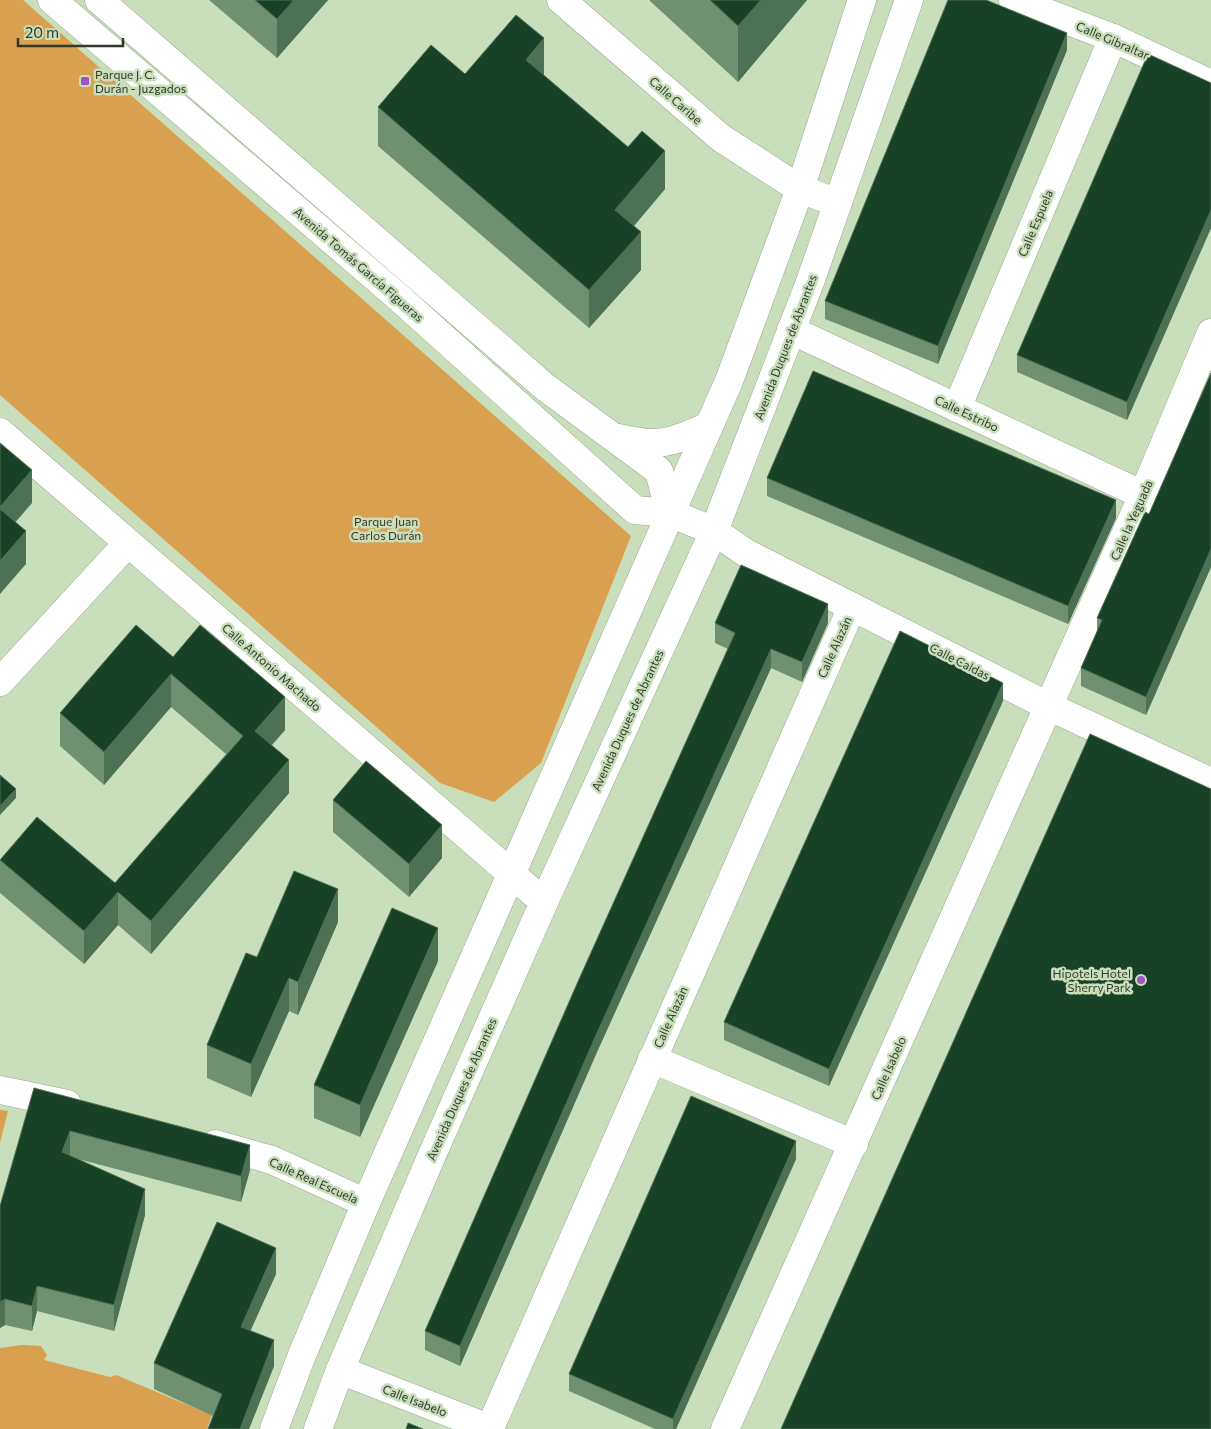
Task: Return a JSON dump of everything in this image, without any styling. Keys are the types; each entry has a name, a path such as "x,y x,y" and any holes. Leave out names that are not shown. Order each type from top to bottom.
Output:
{"street":[{"name":"Avenida Tomás García Figueras","path":"52,0 397,296 635,510 670,513 714,531"},
{"path":"99,0 545,387 659,471 670,513"},
{"name":"Calle Caribe","path":"561,0 721,138 800,189 838,203"},
{"path":"274,1429 302,1355 366,1203 729,382 800,189 862,0"},
{"name":"Avenida Duques de Abrantes","path":"318,1429 340,1370 432,1155 544,902 714,531 838,203 909,0"},
{"name":"Calle Gibraltar","path":"1013,0 1113,38 1211,84"},
{"name":"Calle Espuela","path":"957,408 1113,38"},
{"name":"Calle Estribo","path":"791,330 1143,495"},
{"name":"Calle la Yeguada","path":"1048,706 1143,495 1211,333"},
{"path":"612,436 646,444 669,443 710,426"},
{"name":"Calle Antonio Machado","path":"0,432 544,902"},
{"name":"Calle Caldas","path":"714,531 746,553 1048,706 1211,782"},
{"path":"0,682 128,543"},
{"name":"Calle Alazán","path":"490,1429 852,606"},
{"name":"Calle Isabelo","path":"725,1429 854,1144 1048,706"},
{"path":"652,1059 854,1144"},
{"path":"0,1090 44,1098 91,1111"},
{"name":"Calle Real Escuela","path":"187,1137 272,1160 366,1203"},
{"name":"Calle Isabelo","path":"340,1370 490,1429"}],"green space":[{"name":"Parque Juan Carlos Durán","path":"0,0 23,0 631,536 541,763 494,802 440,783 0,395"},
{"path":"0,1110 8,1111 0,1143"},
{"path":"22,1345 41,1346 47,1355 44,1360 110,1377 116,1375 212,1415 207,1429 0,1429 0,1348"}],"building":[{"path":"255,0 294,0 277,19"},
{"path":"710,0 761,0 738,26"},
{"path":"948,0 986,0 1067,33 938,346 825,301"},
{"path":"516,15 544,38 526,60 628,147 642,131 665,151 615,210 641,232 589,290 378,107 431,45 465,74"},
{"path":"1148,54 1211,83 1211,210 1127,402 1017,355"},
{"path":"813,371 1116,500 1068,606 767,478"},
{"path":"1211,373 1211,549 1146,697 1081,668 1102,620 1097,618 1145,512 1149,514"},
{"path":"0,443 32,470 0,507"},
{"path":"0,509 26,531 0,561"},
{"path":"741,565 828,604 802,662 771,649 597,1033 460,1346 425,1331 580,977 735,633 715,623"},
{"path":"136,625 173,657 200,625 285,697 255,731 289,760 151,921 118,892 84,931 0,860 37,817 115,883 243,736 171,674 104,752 60,713"},
{"path":"900,631 1003,683 829,1069 724,1022"},
{"name":"Hipotels Hotel Sherry Park","path":"1090,734 1211,789 1211,1429 781,1429"},
{"path":"366,761 442,825 409,864 333,800"},
{"path":"0,775 16,789 0,806"},
{"path":"294,871 338,889 298,982 289,978 251,1064 207,1045 246,953 257,957"},
{"path":"392,908 438,928 360,1105 314,1085"},
{"path":"34,1088 250,1145 241,1176 70,1131 62,1152 145,1189 114,1305 37,1286 32,1306 5,1299 0,1302 0,1206"},
{"path":"691,1096 796,1141 673,1419 569,1374"},
{"path":"217,1222 276,1248 241,1327 274,1340 240,1429 208,1429 222,1394 154,1363"},
{"path":"408,1423 423,1429 406,1429"}],"place":[{"name":"Parque J. C. Durán - Juzgados","path":"85,81"},
{"name":"Hipotels Hotel Sherry Park","path":"1141,980"}]}
